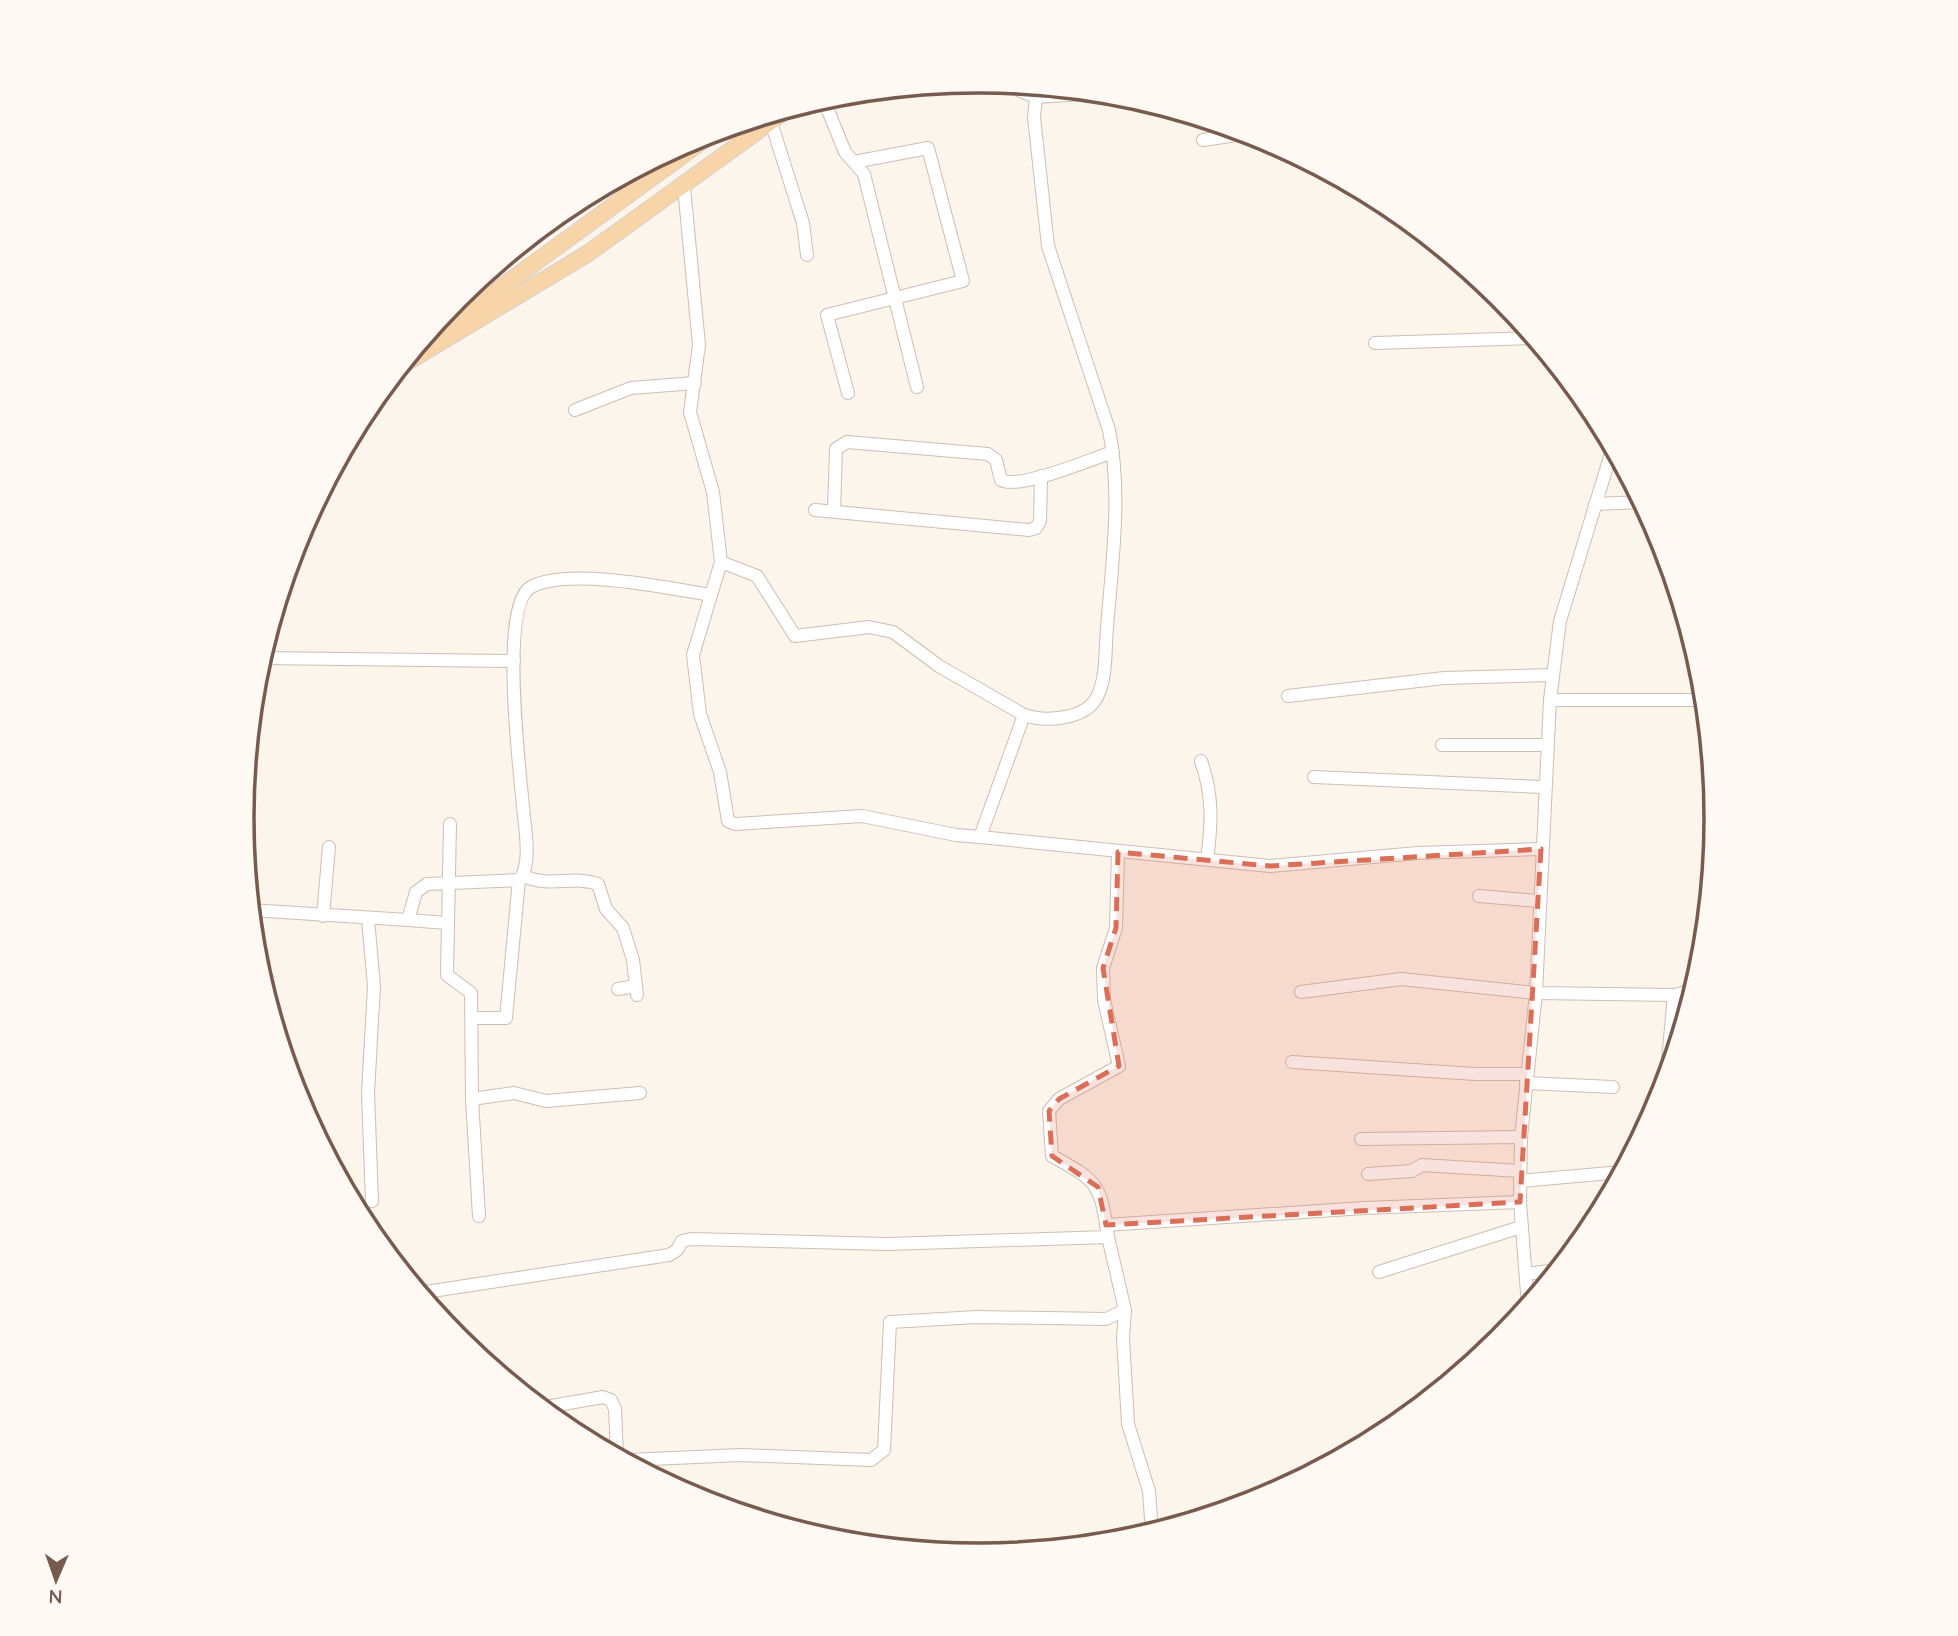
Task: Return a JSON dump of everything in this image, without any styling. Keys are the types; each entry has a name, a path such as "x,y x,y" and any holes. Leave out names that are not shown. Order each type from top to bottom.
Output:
{"main road":[{"path":"423,354 587,254 768,124"},
{"path":"444,329 678,159"}],"street":[{"path":"721,562 757,576 795,636 869,627 893,632 939,666 1024,715 1039,720 1085,710 1097,698 1104,668 1112,563 1113,452 1105,416 1048,246 1034,117 1043,96"},
{"path":"828,109 845,152 864,174 917,387"},
{"path":"771,123 803,223 807,255"},
{"path":"1203,139 1226,136"},
{"path":"848,393 827,315 963,281 928,148 854,162"},
{"path":"684,187 699,345 690,412 713,492 721,562 692,655 700,714 720,772 728,821 735,824 862,816 956,835 1270,866 1418,853 1541,849"},
{"path":"1375,343 1523,338"},
{"path":"575,410 631,388 695,383"},
{"path":"834,510 836,449 847,442 988,454 996,460 1001,480 1007,483 1041,476 1113,452"},
{"path":"1527,1292 1520,1202 1521,1137 1536,993 1543,787 1552,676 1560,621 1609,459"},
{"path":"815,510 1029,530 1036,528 1040,521 1041,476"},
{"path":"1595,504 1632,502"},
{"path":"472,1018 506,1018 527,844 513,627 522,595 531,587 562,581 617,580 711,595"},
{"path":"272,658 514,661"},
{"path":"1288,696 1444,678 1552,676"},
{"path":"1550,700 1694,700"},
{"path":"980,837 1024,715"},
{"path":"1442,745 1547,745"},
{"path":"1201,761 1210,787 1211,827 1207,859"},
{"path":"1314,777 1543,787"},
{"path":"450,824 451,881 447,923 447,975 471,993 472,1099 479,1216"},
{"path":"323,916 329,847"},
{"path":"1118,852 1116,928 1103,968 1104,1000 1119,1066 1059,1098 1049,1111 1052,1156 1086,1174 1098,1187 1125,1310 1123,1338 1128,1424 1149,1491 1151,1522"},
{"path":"408,920 416,892 427,884 521,878 559,884 585,879 598,884 606,909 623,928 634,960 637,991 618,989"},
{"path":"1479,896 1539,901"},
{"path":"260,911 447,923"},
{"path":"368,919 374,986 368,1093 372,1201"},
{"path":"1301,992 1401,979 1536,993 1674,995 1683,993"},
{"path":"1669,1040 1674,995"},
{"path":"1292,1062 1475,1074 1613,1087"},
{"path":"472,1099 514,1093 546,1101 640,1093"},
{"path":"1361,1139 1521,1137"},
{"path":"1368,1174 1412,1171 1422,1165 1520,1176 1611,1172"},
{"path":"430,1291 669,1255 677,1250 682,1241 691,1239 888,1244 1107,1231 1365,1208 1520,1202"},
{"path":"1380,1272 1521,1227"},
{"path":"1526,1274 1544,1272"},
{"path":"642,1459 741,1455 871,1460 884,1450 890,1322 977,1317 1106,1319 1125,1310"},
{"path":"555,1406 603,1397 611,1401 615,1409 617,1446"}],"highlighted area":[{"path":"1541,849 1520,1202 1106,1225 1098,1187 1052,1156 1049,1111 1059,1099 1119,1066 1103,968 1116,928 1118,852 1270,866"}]}
